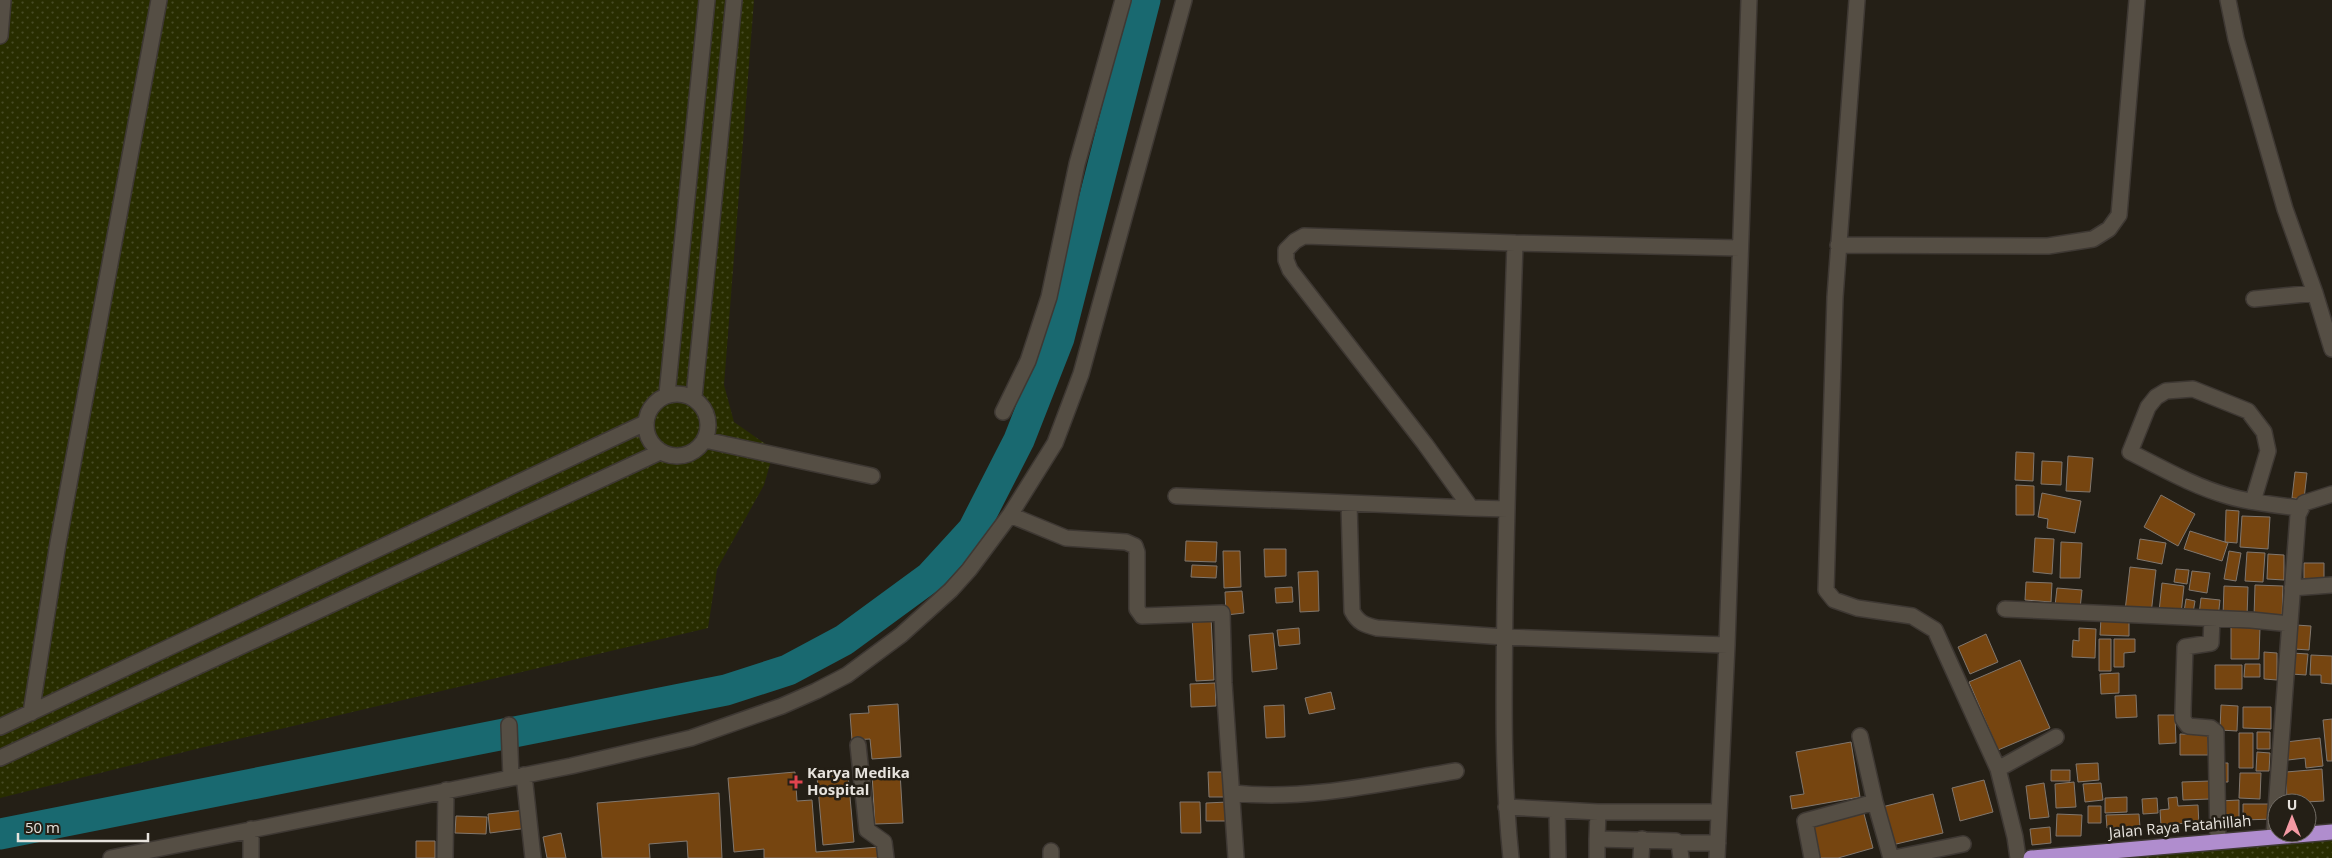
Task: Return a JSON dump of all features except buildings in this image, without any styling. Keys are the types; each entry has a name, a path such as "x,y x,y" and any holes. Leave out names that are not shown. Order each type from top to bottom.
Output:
{"highway":[{"name":"Jalan Raya Fatahillah","path":"2317,833 2332,832"},
{"name":"Jalan Raya Fatahillah","path":"2031,858 2267,837"}],"street":[{"path":"0,36 3,0"},
{"path":"31,713 58,543 158,0"},
{"path":"667,394 707,0"},
{"path":"694,397 734,0"},
{"path":"1003,412 1028,361 1049,297 1077,164 1123,0"},
{"path":"111,858 518,776 691,738 816,692 847,675 875,655 951,590 969,570 1010,514 1056,443 1081,374 1184,0"},
{"path":"1597,838 1676,841 1680,851 1717,850 1727,645 1749,0"},
{"path":"1857,0 1838,245 1826,590 1834,600 1857,608 1912,616 1935,630 1998,769 2016,836 2018,858"},
{"path":"1838,245 2048,246 2092,239 2109,229 2119,215 2137,0"},
{"path":"2228,0 2236,39 2285,209 2315,293 2332,349"},
{"path":"1471,508 1426,444 1290,270 1286,260 1286,250 1295,241 1304,236 1740,248"},
{"path":"1511,858 1506,807 1504,637 1506,509 1515,243"},
{"path":"2254,299 2315,293"},
{"path":"2253,501 2266,458 2268,444 2264,432 2248,411 2193,389 2166,392 2156,397 2148,407 2130,452 2188,482 2228,496 2253,501 2300,508"},
{"path":"680,393 694,397 705,409 710,424 706,440 693,452 676,457 660,452 648,439 645,423 652,405 667,394 680,393"},
{"path":"0,727 645,423"},
{"path":"706,440 872,476"},
{"path":"0,758 660,452"},
{"path":"2277,793 2292,588 2300,508 2304,503 2332,494"},
{"path":"1176,496 1506,509"},
{"path":"1349,503 1352,611 1356,620 1377,628 1504,637 1727,645"},
{"path":"1010,514 1066,538 1126,542 1135,546 1137,552 1137,609 1142,616 1222,613 1224,683 1236,858"},
{"path":"2292,588 2332,585"},
{"path":"2006,609 2290,624"},
{"path":"2212,619 2211,643 2185,646 2183,719 2188,726 2211,728 2216,732 2218,841"},
{"path":"509,726 510,749 518,776 533,858"},
{"path":"1860,736 1875,802 1892,858 1962,844"},
{"path":"1998,769 2056,737"},
{"path":"858,745 867,830 884,842 886,858"},
{"path":"1233,793 1255,795 1317,794 1456,771"},
{"path":"445,858 446,790"},
{"path":"1812,858 1805,821 1875,802"},
{"path":"1506,807 1598,812 1719,812"},
{"path":"1557,811 1558,858"},
{"path":"1597,858 1598,812"},
{"path":"251,829 251,858"},
{"path":"1641,858 1642,839"}],"green space":[{"path":"0,0 754,0 724,385 734,422 774,450 764,485 717,569 708,628 200,748 0,798"},
{"path":"2332,832 2332,858 2031,858 2267,838 2267,843 2317,843 2317,833"}],"waterway":[{"path":"0,834 726,690 788,670 844,640 930,577 973,530 1019,440 1059,338 1145,0"}],"place":[{"name":"Karya Medika Hospital","path":"796,782"}]}
